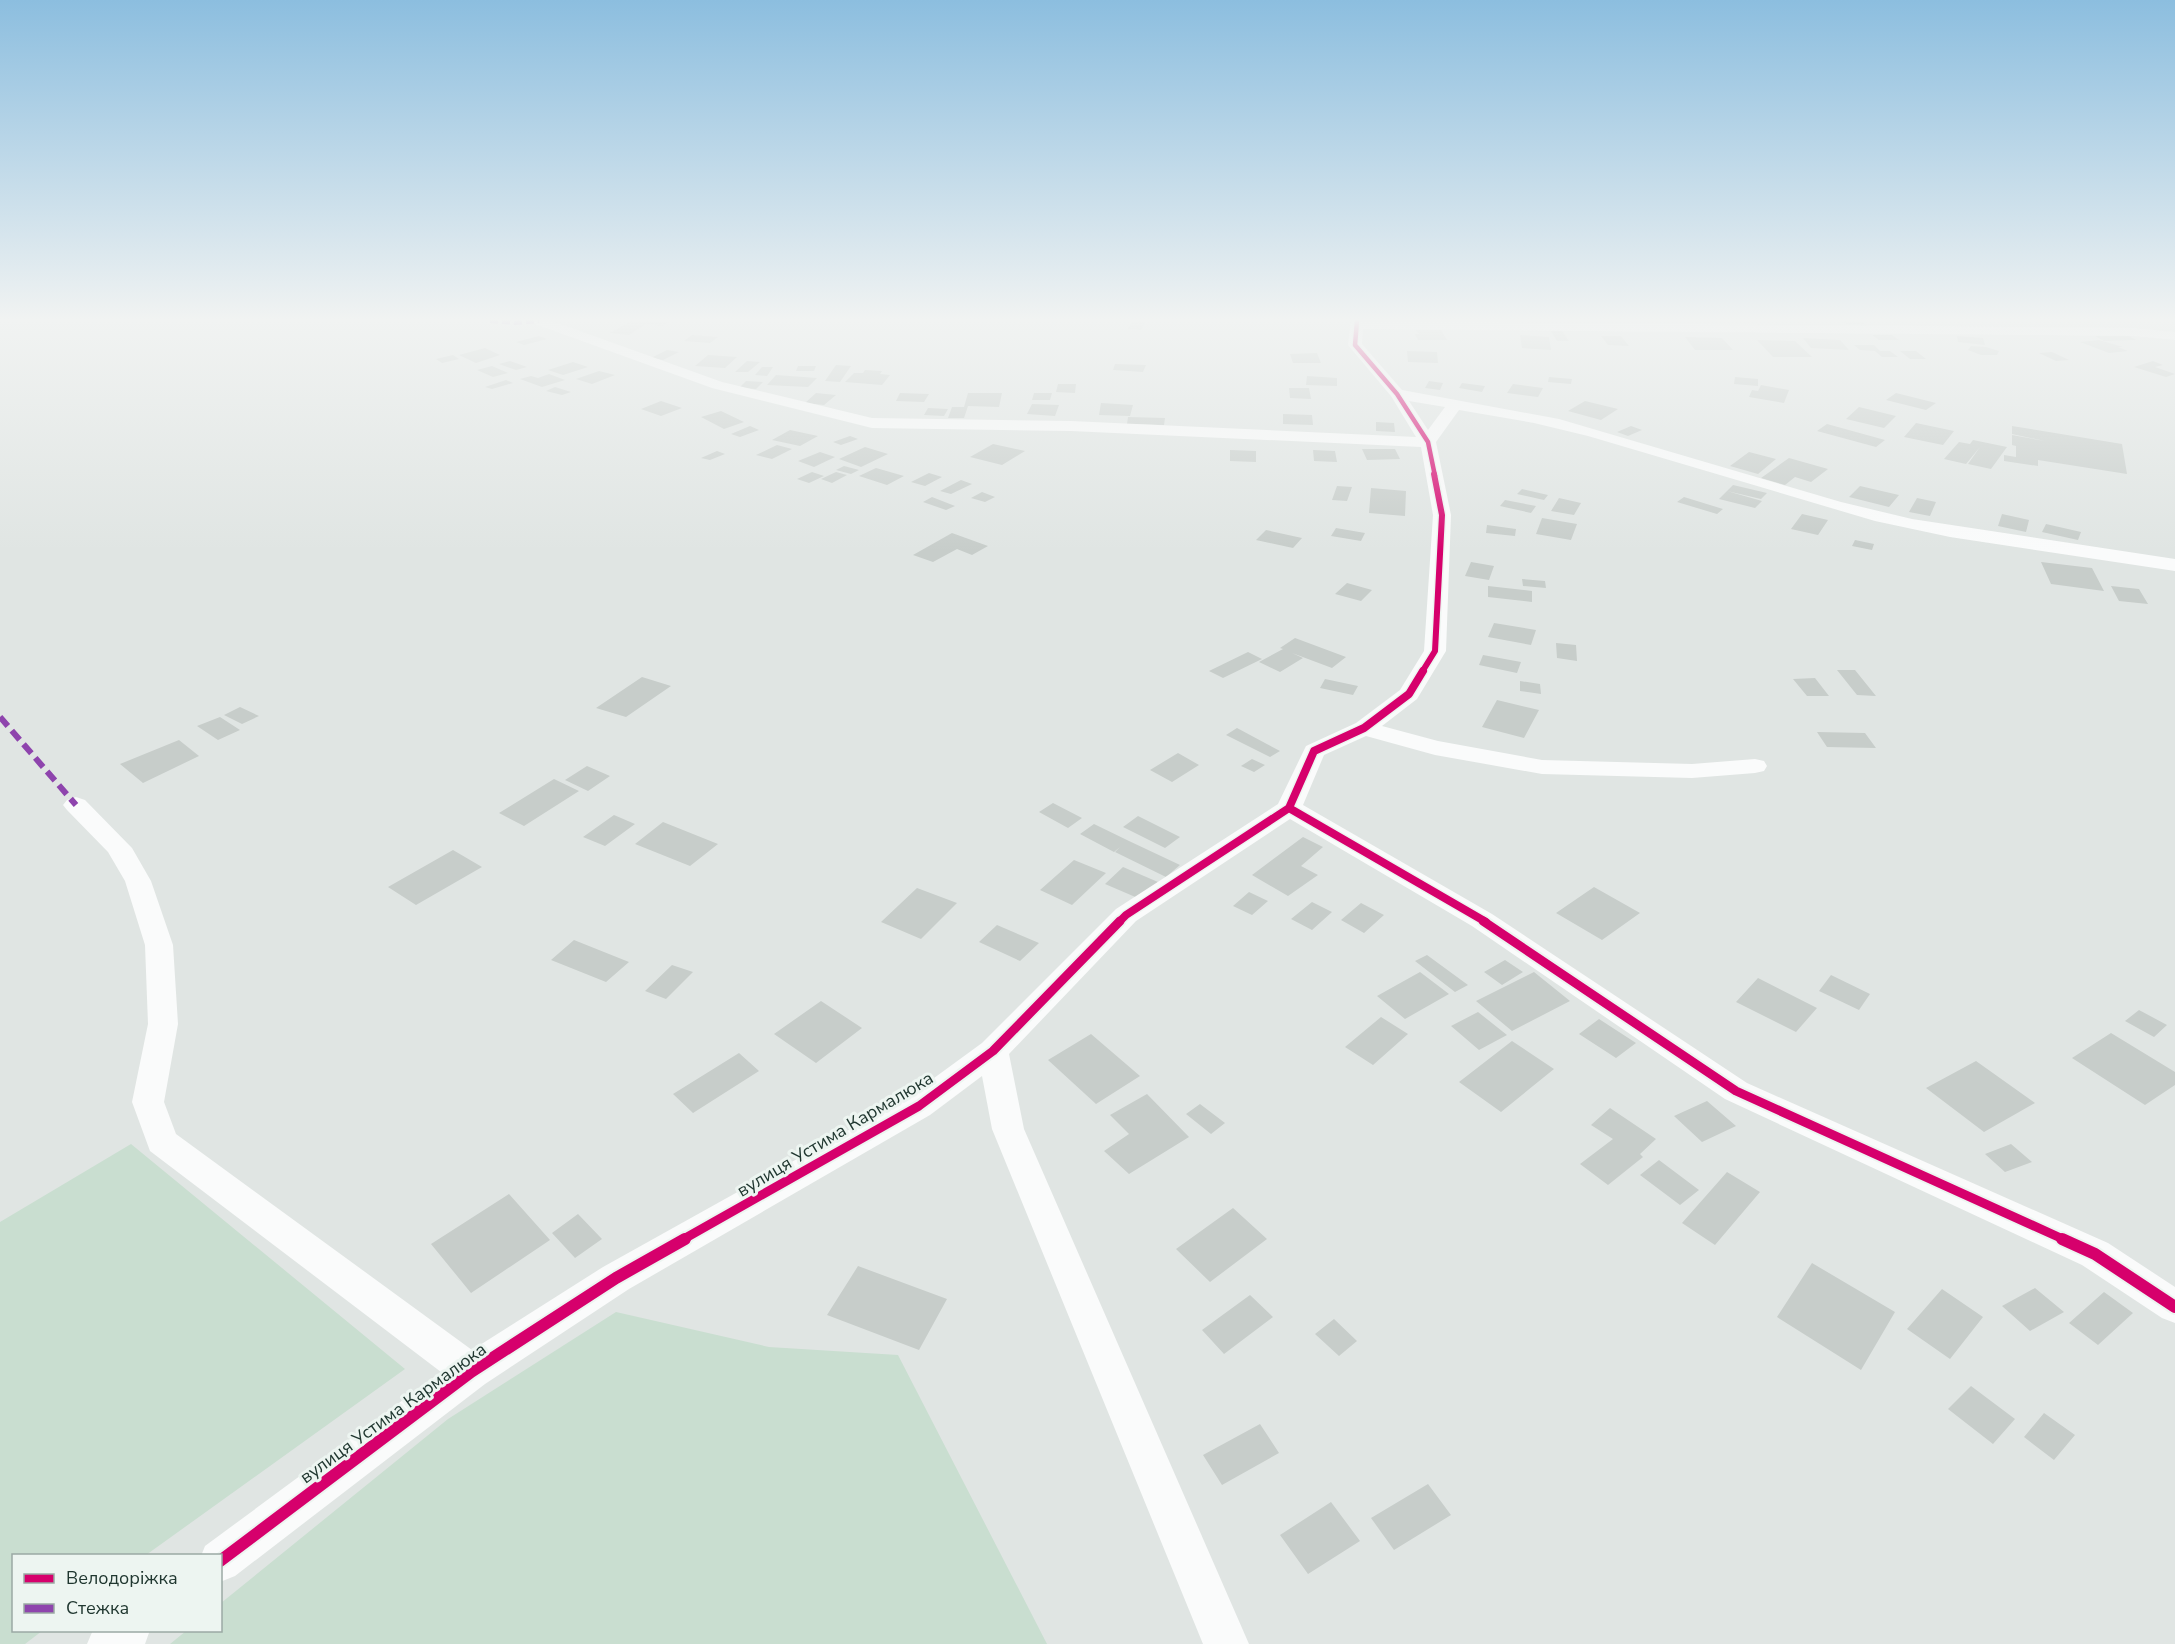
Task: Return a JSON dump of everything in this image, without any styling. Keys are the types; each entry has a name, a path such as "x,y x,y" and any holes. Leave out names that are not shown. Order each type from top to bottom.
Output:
{"street":[{"path":"769,398 872,423 1071,426 1428,442"},
{"path":"1399,398 1428,442 1442,515 1436,651 1409,694 1364,728 1314,751 1289,807 1482,920 1736,1091 2095,1254 2175,1307"},
{"path":"1415,398 1454,406 1494,409 1554,423 1886,518 1952,533 2119,554 2175,565"},
{"path":"1428,442 1454,406"},
{"path":"1364,728 1435,748 1542,766 1692,771 1755,766"},
{"path":"76,805 119,848 138,881 159,945 163,1024 148,1102 162,1142 471,1372"},
{"name":"вулиця Устима Кармалюка","path":"222,1559 471,1372 616,1278 919,1106 993,1051 1126,915 1289,807"},
{"path":"993,1051 1008,1129 1226,1644"},
{"path":"110,1644 125,1632"}],"green space":[{"path":"131,1144 405,1369 147,1554 12,1554 12,1632 41,1632 25,1644 0,1644 0,1222"},
{"path":"616,1312 769,1347 898,1355 1047,1644 170,1644 185,1632 222,1632 222,1602 448,1419"}],"building":[{"path":"811,398 833,398 824,405 805,403"},
{"path":"898,398 927,398 924,402 896,401"},
{"path":"967,398 1001,398 999,407 968,406 964,418 948,418 952,407 964,407"},
{"path":"1033,398 1051,398 1050,400 1032,400"},
{"path":"1753,398 1786,398 1784,403"},
{"path":"1889,398 1915,398 1936,403 1926,410 1886,400"},
{"path":"661,401 682,408 661,416 641,409"},
{"path":"1585,401 1618,409 1601,420 1568,411"},
{"path":"1101,403 1133,405 1130,416 1099,415"},
{"path":"1032,404 1059,405 1055,416 1027,414"},
{"path":"1859,407 1896,416 1884,428 1846,419"},
{"path":"928,408 948,409 944,416 924,415"},
{"path":"721,411 744,422 724,429 701,417"},
{"path":"1283,414 1312,415 1313,425 1283,424"},
{"path":"1128,417 1165,418 1164,425 1127,424"},
{"path":"1376,422 1394,423 1395,432 1376,431"},
{"path":"1916,423 1954,431 1943,445 1904,437"},
{"path":"1827,424 1885,440 1876,447 1817,431"},
{"path":"750,426 759,430 740,437 731,434"},
{"path":"1631,426 1642,430 1628,436 1617,432"},
{"path":"2012,426 2122,444 2127,474 2038,460 2038,466 2004,461 2004,455 2016,457 2016,446 2012,445 2012,435 2045,441 2012,434"},
{"path":"790,430 818,436 800,446 772,440"},
{"path":"850,436 858,439 841,445 833,442"},
{"path":"1973,440 2007,447 1991,469 1968,464 1980,447 1966,464 1944,459 1959,442 1970,444"},
{"path":"993,444 1025,451 1002,465 970,457"},
{"path":"777,445 792,449 772,459 756,455"},
{"path":"865,447 888,454 861,467 839,459"},
{"path":"1362,449 1395,449 1400,459 1367,460"},
{"path":"1230,450 1256,451 1256,462 1230,461"},
{"path":"1313,450 1335,451 1337,462 1314,461"},
{"path":"717,451 725,454 710,460 701,458"},
{"path":"820,452 835,457 814,467 798,461"},
{"path":"1749,452 1776,459 1758,474 1730,466"},
{"path":"1789,458 1828,469 1811,482 1795,477 1785,485 1761,478"},
{"path":"844,466 859,470 851,474 836,470"},
{"path":"876,468 904,476 887,485 859,476"},
{"path":"812,472 824,476 809,483 797,479"},
{"path":"836,472 847,475 832,483 821,479"},
{"path":"929,473 942,477 925,486 911,482"},
{"path":"961,480 972,484 951,494 940,491"},
{"path":"1733,485 1767,493 1761,499 1727,491"},
{"path":"1337,486 1352,487 1347,501 1332,500"},
{"path":"1860,486 1899,495 1889,507 1849,497"},
{"path":"1371,488 1406,491 1405,516 1369,513"},
{"path":"1522,489 1548,495 1544,500 1517,494"},
{"path":"1727,491 1762,501 1755,508 1719,499"},
{"path":"982,492 995,497 985,502 971,498"},
{"path":"932,497 955,506 946,510 923,502"},
{"path":"1684,497 1723,509 1717,514 1677,502"},
{"path":"1559,498 1581,503 1574,515 1551,511"},
{"path":"1917,498 1936,502 1930,516 1909,512"},
{"path":"1505,500 1536,506 1531,513 1500,506"},
{"path":"1802,514 1828,520 1818,535 1791,529"},
{"path":"2002,514 2029,520 2026,532 1998,526"},
{"path":"1542,518 1577,524 1571,540 1536,534"},
{"path":"2046,524 2081,532 2078,540 2042,532"},
{"path":"1487,525 1516,529 1515,536 1486,533"},
{"path":"1336,528 1365,533 1361,541 1331,536"},
{"path":"1266,530 1302,538 1293,548 1256,540"},
{"path":"952,533 988,546 972,555 957,549 933,562 913,555"},
{"path":"1855,540 1874,544 1872,550 1852,546"},
{"path":"1471,562 1494,566 1489,580 1465,576"},
{"path":"2041,562 2092,568 2104,591 2051,584"},
{"path":"1522,579 1545,581 1546,588 1523,586"},
{"path":"1347,583 1372,590 1361,601 1335,594"},
{"path":"1488,586 1532,591 1532,602 1488,597"},
{"path":"2111,586 2139,589 2148,604 2119,601"},
{"path":"1494,623 1536,630 1531,645 1488,637"},
{"path":"1295,638 1346,657 1332,668 1292,653 1303,658 1280,672 1259,662 1283,649 1280,648"},
{"path":"1556,643 1576,645 1577,661 1557,658"},
{"path":"1248,652 1262,659 1223,678 1209,671"},
{"path":"1483,655 1521,662 1517,673 1479,665"},
{"path":"1837,670 1855,670 1876,696 1857,695"},
{"path":"642,677 671,686 626,717 596,708"},
{"path":"1815,678 1829,696 1807,696 1793,679"},
{"path":"1325,679 1358,686 1353,695 1320,688"},
{"path":"1520,681 1540,684 1541,694 1520,691"},
{"path":"1497,700 1539,710 1524,738 1482,727"},
{"path":"240,707 259,716 242,724 224,715"},
{"path":"220,717 240,730 218,740 197,726"},
{"path":"1237,728 1280,751 1270,757 1226,735"},
{"path":"1817,732 1865,733 1876,748 1827,747"},
{"path":"179,740 199,756 143,783 120,764"},
{"path":"1178,753 1199,765 1172,782 1150,770"},
{"path":"1252,759 1265,765 1254,772 1241,766"},
{"path":"587,766 610,776 588,791 565,780"},
{"path":"554,779 579,791 524,826 499,813"},
{"path":"1053,803 1082,818 1068,828 1039,812"},
{"path":"614,815 635,824 605,846 583,837"},
{"path":"1138,816 1180,837 1165,848 1123,827"},
{"path":"663,822 718,844 690,866 635,844"},
{"path":"1094,824 1180,865 1166,877 1115,852 1120,847 1114,852 1080,834"},
{"path":"1303,837 1323,847 1301,866 1318,875 1288,896 1252,875"},
{"path":"453,850 482,867 416,905 388,887"},
{"path":"1074,860 1106,873 1072,905 1040,890"},
{"path":"1123,867 1158,882 1140,899 1105,884"},
{"path":"1594,887 1640,913 1602,940 1556,913"},
{"path":"917,888 957,903 921,939 881,922"},
{"path":"1249,892 1268,901 1252,915 1233,906"},
{"path":"1312,902 1332,912 1312,930 1291,919"},
{"path":"1361,903 1384,915 1364,933 1341,920"},
{"path":"997,925 1039,943 1020,961 979,942"},
{"path":"574,940 629,962 606,982 551,960"},
{"path":"1427,955 1468,985 1455,992 1415,961"},
{"path":"1505,960 1523,972 1502,985 1484,972"},
{"path":"672,965 693,972 666,999 645,991"},
{"path":"1420,972 1449,994 1405,1019 1377,996"},
{"path":"1534,972 1570,1001 1512,1031 1476,1001"},
{"path":"1831,975 1870,994 1859,1010 1819,991"},
{"path":"1758,978 1817,1008 1796,1032 1736,1002"},
{"path":"821,1001 862,1028 816,1063 774,1034"},
{"path":"2139,1010 2167,1025 2154,1037 2125,1021"},
{"path":"1478,1012 1507,1035 1479,1050 1451,1026"},
{"path":"1381,1017 1408,1034 1373,1065 1345,1047"},
{"path":"1599,1019 1636,1043 1616,1058 1579,1034"},
{"path":"2111,1033 2175,1072 2175,1085 2145,1105 2072,1058"},
{"path":"1091,1034 1140,1076 1096,1104 1048,1060"},
{"path":"1512,1041 1554,1069 1501,1112 1459,1082"},
{"path":"739,1053 759,1071 693,1113 673,1094"},
{"path":"1976,1061 2035,1103 1984,1132 1926,1088"},
{"path":"1147,1094 1189,1137 1129,1174 1104,1151 1129,1134 1110,1115"},
{"path":"1707,1101 1736,1126 1702,1142 1674,1116"},
{"path":"1200,1104 1225,1123 1211,1134 1186,1114"},
{"path":"1610,1108 1656,1139 1640,1154 1643,1157 1608,1185 1580,1164 1613,1139 1591,1125"},
{"path":"2011,1144 2032,1162 2005,1172 1985,1154"},
{"path":"1659,1160 1699,1190 1680,1205 1640,1175"},
{"path":"1727,1172 1760,1192 1715,1245 1682,1223"},
{"path":"509,1194 550,1240 471,1293 431,1244"},
{"path":"1233,1208 1267,1239 1210,1282 1176,1249"},
{"path":"578,1214 602,1239 575,1258 552,1233"},
{"path":"1812,1263 1895,1312 1861,1370 1777,1317"},
{"path":"858,1266 947,1299 919,1350 827,1315"},
{"path":"2035,1288 2064,1312 2030,1331 2002,1306"},
{"path":"1942,1289 1983,1317 1950,1359 1907,1329"},
{"path":"2104,1292 2133,1313 2098,1345 2069,1323"},
{"path":"1250,1295 1273,1317 1224,1354 1202,1330"},
{"path":"1334,1319 1357,1341 1339,1356 1315,1334"},
{"path":"1971,1386 2015,1419 1993,1444 1948,1409"},
{"path":"2044,1413 2075,1435 2054,1460 2024,1437"},
{"path":"1260,1424 1279,1453 1222,1485 1203,1455"},
{"path":"1428,1484 1451,1515 1394,1550 1371,1518"},
{"path":"1331,1502 1360,1541 1308,1574 1280,1535"}],"marked path":[{"path":"0,717 76,805"}],"cycle path":[{"path":"222,1559 471,1372 616,1278 919,1106 993,1051 1126,915 1289,808 1314,751 1364,728 1409,694 1435,651 1442,515 1428,442 1399,398"},
{"path":"1289,808 1482,920 1736,1091 2095,1254 2175,1307"}]}
